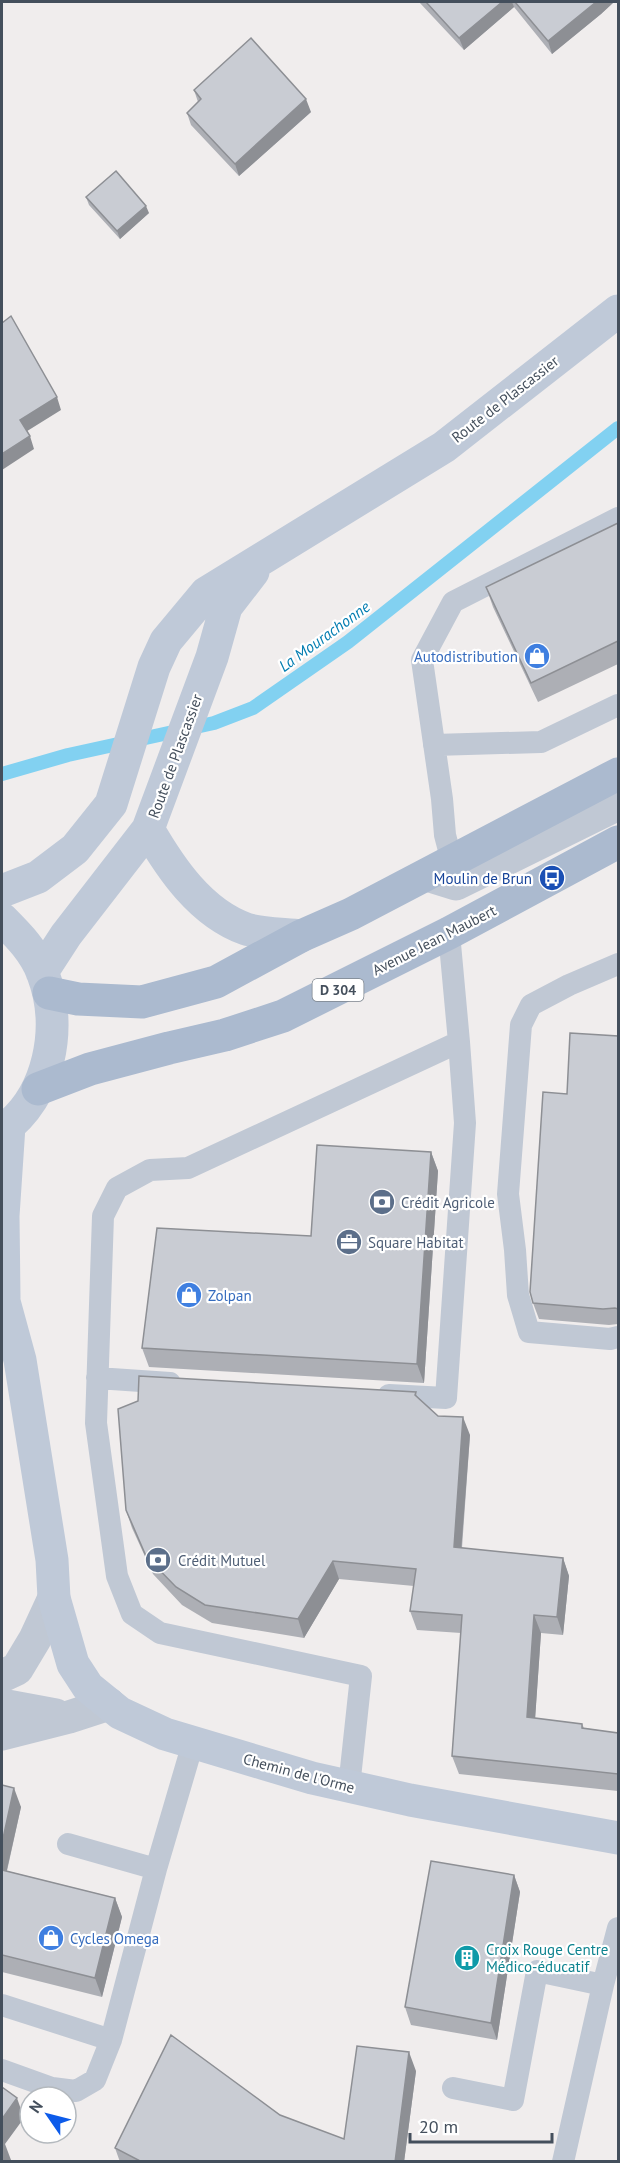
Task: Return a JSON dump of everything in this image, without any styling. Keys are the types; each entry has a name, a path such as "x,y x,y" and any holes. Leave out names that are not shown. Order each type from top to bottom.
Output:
{"main road":[{"path":"45,982 78,999 142,1002 216,982 301,936 351,914 440,869 618,774"},
{"name":"Avenue Jean Maubert","path":"38,1089 90,1069 225,1035 283,1016 449,933 618,842"}],"street":[{"name":"Route de Plascassier","path":"2,891 38,877 75,849 111,804 154,667 166,641 206,593 444,447 618,311"},
{"name":"Route de Plascassier","path":"45,982 66,935 148,829 212,657 226,607 264,558"},
{"path":"440,869 456,884 618,804"},
{"path":"148,829 187,888 214,911 247,929 301,936"},
{"path":"2,920 25,943 45,982 53,1025 49,1058 38,1089 25,1108 5,1128"},
{"name":"Chemin de l'Orme","path":"5,1128 3,1296 11,1360 52,1560 54,1598 73,1664 88,1687 120,1713 165,1734 193,1743 349,1787 618,1838"},
{"path":"2,1676 17,1669 35,1639 54,1598"},
{"path":"2,1734 110,1704"},
{"path":"2,1705 69,1717"}],"lane":[{"path":"440,869 448,841 445,835 422,660 453,602 618,518"},
{"path":"434,745 541,742 618,705"},
{"path":"364,1394 446,1398 465,1123 449,933"},
{"path":"618,964 568,984 531,1005 521,1025 508,1194 518,1295 529,1332 610,1339 618,1336"},
{"path":"349,1787 361,1676 160,1633 132,1614 117,1576 96,1423 103,1216 117,1188 150,1170 188,1168 459,1042"},
{"path":"97,1378 190,1384"},
{"path":"2,2070 52,2088 76,2091 95,2080 111,2040 156,1869 193,1743"},
{"path":"68,1844 156,1869"},
{"path":"563,2162 618,1928"},
{"path":"453,2088 513,2100 537,1971 603,1985"},
{"path":"2,2005 111,2040"}],"building":[{"path":"426,2 502,2 459,38"},
{"path":"515,2 596,2 548,41"},
{"path":"251,38 306,99 235,164 187,113 201,99 194,90"},
{"path":"116,171 146,206 117,231 86,197"},
{"path":"11,316 57,397 20,420 30,436 2,454 2,323"},
{"path":"618,523 618,641 531,683 486,587"},
{"path":"570,1033 618,1036 618,1309 533,1303 530,1292 543,1092 567,1094"},
{"path":"317,1145 431,1152 417,1364 142,1348 157,1228 311,1236"},
{"path":"139,1376 416,1392 415,1395 438,1416 463,1417 454,1547 563,1558 557,1617 534,1615 527,1717 582,1724 582,1728 618,1733 618,1774 452,1756 462,1615 410,1611 416,1569 333,1561 298,1619 205,1605 176,1587 146,1556 126,1510 118,1409 138,1401"},
{"path":"2,1785 14,1788 2,1843"},
{"name":"Croix Rouge Centre Médico-éducatif","path":"431,1861 514,1875 491,2023 405,2007"},
{"path":"2,1870 115,1898 95,1978 2,1955"},
{"path":"171,2035 280,2115 344,2139 357,2046 409,2052 395,2162 142,2162 115,2148"},
{"path":"2,2087 17,2098 2,2119"}],"waterway":[{"name":"La Mourachonne","path":"2,774 68,755 214,723 253,708 348,642 618,428"}],"place":[{"name":"Autodistribution","path":"537,656"},
{"name":"Moulin de Brun","path":"552,878"},
{"name":"Crédit Agricole","path":"382,1202"},
{"name":"Square Habitat","path":"349,1242"},
{"name":"Zolpan","path":"189,1295"},
{"name":"Crédit Mutuel","path":"158,1560"},
{"name":"Cycles Omega","path":"51,1938"},
{"name":"Croix Rouge Centre Médico-éducatif","path":"467,1958"}]}
